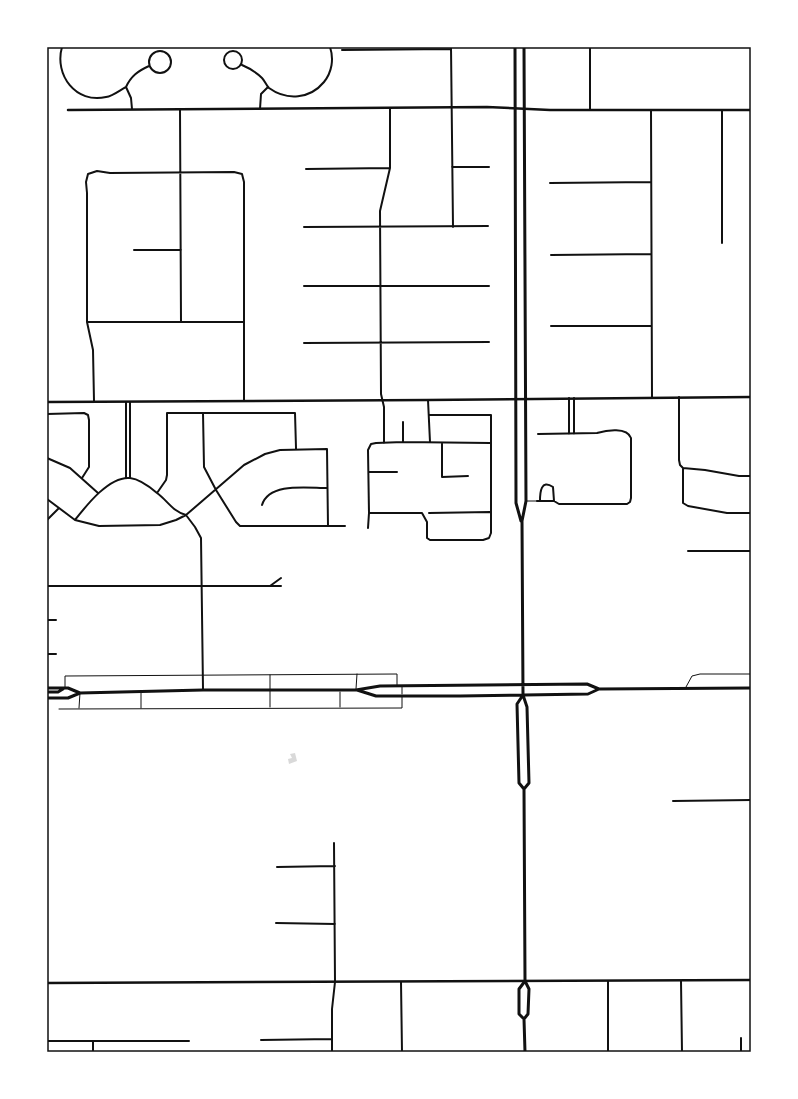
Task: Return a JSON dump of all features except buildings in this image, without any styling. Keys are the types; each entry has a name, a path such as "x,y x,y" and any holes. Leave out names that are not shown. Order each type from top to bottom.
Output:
{"main road":[{"path":"515,47 517,400 516,503 522,521"},
{"path":"524,47 526,501 522,521 523,695 527,706 529,783 524,789"},
{"path":"47,698 68,698 80,693 202,690 356,690 397,685 587,684 599,689 751,688"},
{"path":"47,688 68,688 80,693"},
{"path":"47,692 58,692 65,688"},
{"path":"356,690 376,696 402,696 588,694 599,689"},
{"path":"523,695 517,704 519,783 524,789 525,981 529,989 528,1014 524,1019 524,1052"},
{"path":"524,1019 519,1014 519,989 525,981"}],"street":[{"path":"62,47 60,59 62,74 69,85 76,91 90,97 107,97 126,87 136,73 150,66"},
{"path":"242,64 254,71 263,79 268,87 280,94 290,97 303,96 320,87 327,78 332,66 330,47"},
{"path":"590,47 590,110"},
{"path":"342,50 451,48 452,226"},
{"path":"155,52 164,52 170,57 170,66 164,72 156,72 150,66 149,58 155,52"},
{"path":"230,52 237,52 242,57 242,64 236,69 229,69 224,64 225,56 230,52"},
{"path":"126,87 131,98 132,109"},
{"path":"260,109 261,94 268,87"},
{"path":"384,443 384,407 380,394 380,211 390,168 390,108"},
{"path":"68,110 390,108 751,110"},
{"path":"180,109 181,322"},
{"path":"651,110 652,398"},
{"path":"722,110 722,242"},
{"path":"452,167 489,167"},
{"path":"306,168 390,168"},
{"path":"94,401 94,350 88,322 86,182 88,174 97,171 234,172 242,174 244,182 244,401"},
{"path":"550,182 651,182"},
{"path":"304,227 488,226"},
{"path":"134,250 181,250"},
{"path":"551,255 651,254"},
{"path":"304,286 489,286"},
{"path":"88,322 244,322"},
{"path":"551,326 651,326"},
{"path":"304,343 489,342"},
{"path":"679,397 679,460 680,465 683,468 683,503 688,506 727,513 751,513"},
{"path":"47,402 517,400 569,398 751,397"},
{"path":"569,398 569,434"},
{"path":"574,398 574,434"},
{"path":"428,400 430,442"},
{"path":"126,402 126,478"},
{"path":"130,402 130,478"},
{"path":"47,414 84,413 88,415 90,468 82,478"},
{"path":"157,493 166,480 167,475 167,413 295,413 296,448"},
{"path":"203,413 204,467 216,490 240,526 345,526"},
{"path":"369,513 422,513 427,522 427,538 430,540 483,540 489,538 491,533 491,415 429,415"},
{"path":"403,422 403,442"},
{"path":"538,434 574,434 597,433 604,431 625,431 631,438 630,502 626,504 559,504 554,501 539,501 540,489 542,486 550,485 553,488 554,501"},
{"path":"368,528 368,450 371,444 403,442 490,443"},
{"path":"442,443 442,477 468,476"},
{"path":"47,499 75,520 99,526 160,525 186,515 237,471 254,459 265,454 296,448 328,449 328,526"},
{"path":"47,458 70,468 98,493"},
{"path":"683,468 739,476 751,476"},
{"path":"368,472 398,472"},
{"path":"75,520 98,493 106,487 126,478 130,478 157,493 179,514 186,515 195,527 201,538 202,690"},
{"path":"262,505 267,496 282,489 328,488"},
{"path":"47,520 58,508"},
{"path":"429,513 490,512"},
{"path":"688,551 751,551"},
{"path":"269,587 280,578"},
{"path":"47,586 281,586"},
{"path":"47,620 56,620"},
{"path":"47,654 56,654"},
{"path":"673,801 751,800"},
{"path":"332,1052 332,1009 335,982 334,843"},
{"path":"277,867 334,866"},
{"path":"276,924 335,924"},
{"path":"47,983 751,980"},
{"path":"608,981 608,1052"},
{"path":"681,981 682,1052"},
{"path":"402,982 402,1052"},
{"path":"741,1038 741,1052"},
{"path":"261,1040 332,1039"},
{"path":"47,1041 189,1041"},
{"path":"93,1042 93,1052"}],"lane":[{"path":"526,501 539,501"},
{"path":"356,690 357,674"},
{"path":"65,688 65,676 397,674 397,685"},
{"path":"686,688 692,676 700,674 751,674"},
{"path":"270,675 270,708"},
{"path":"59,709 402,708 402,685"},
{"path":"340,690 340,708"},
{"path":"141,692 141,708"},
{"path":"79,709 80,693"}],"shaded area":[{"path":"295,753 297,761 289,764 288,759 292,758 290,754"}]}
